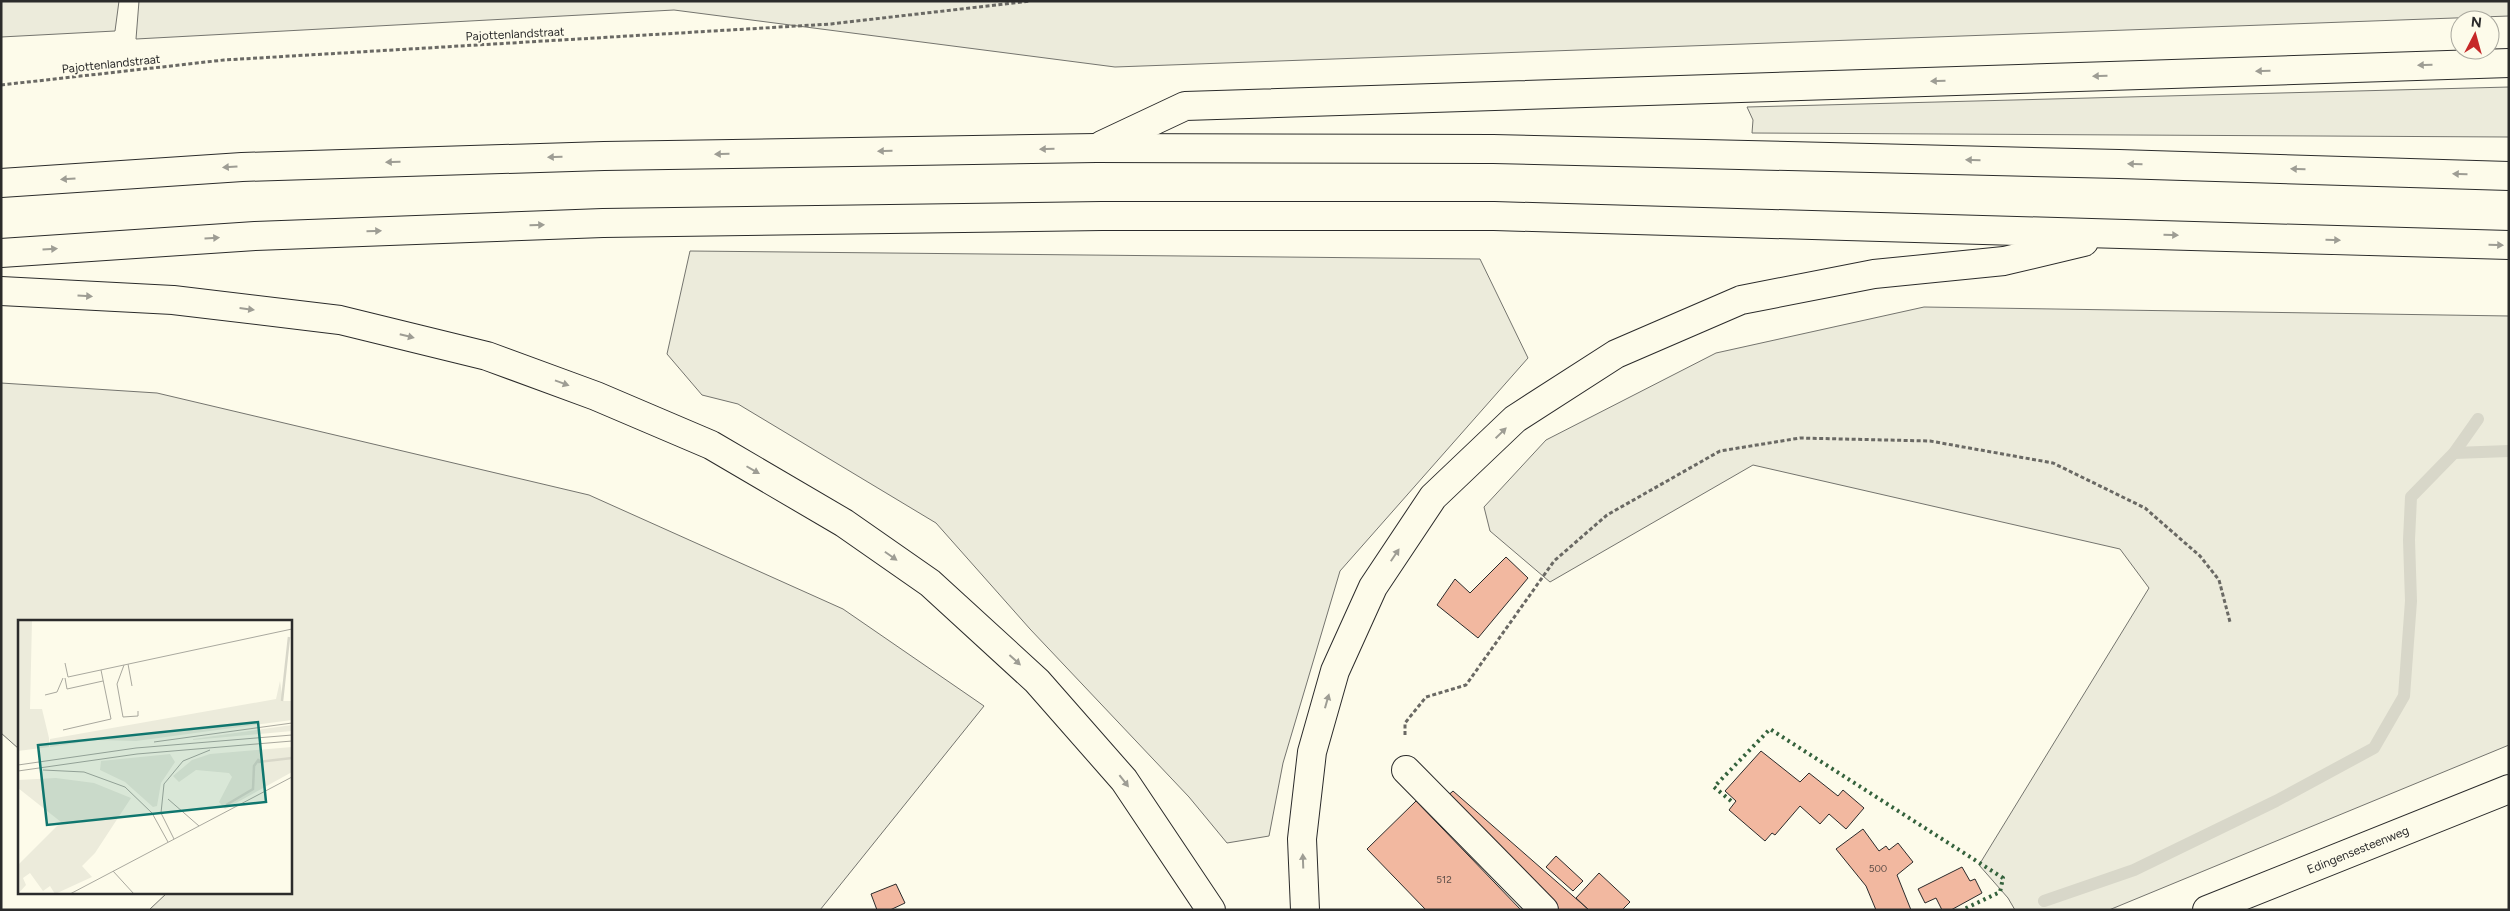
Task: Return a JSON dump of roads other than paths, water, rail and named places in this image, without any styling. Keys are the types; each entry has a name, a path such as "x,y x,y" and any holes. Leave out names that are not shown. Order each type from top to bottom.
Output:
{"main road":[{"path":"1096,148 1185,106 2509,63"},
{"path":"1,183 242,167 614,156 1096,148 1513,149 2509,176"},
{"path":"1,253 255,236 603,223 1102,216 1494,216 2509,245"},
{"path":"1305,910 1302,839 1312,752 1335,671 1374,588 1433,497 1515,419 1616,354 1741,300 1874,274 2004,261 2122,234"},
{"path":"1,291 173,300 340,320 487,356 596,396 711,446 844,523 930,583 1037,681 1124,780 1211,910"},
{"path":"1406,770 1544,910"},
{"name":"Edingensesteenweg","path":"2207,910 2509,790"}],"waterway":[{"path":"2044,901 2134,870 2276,801 2374,748 2404,696 2411,601 2409,540 2411,497 2454,453 2478,419"},
{"path":"2454,453 2509,451"}]}
